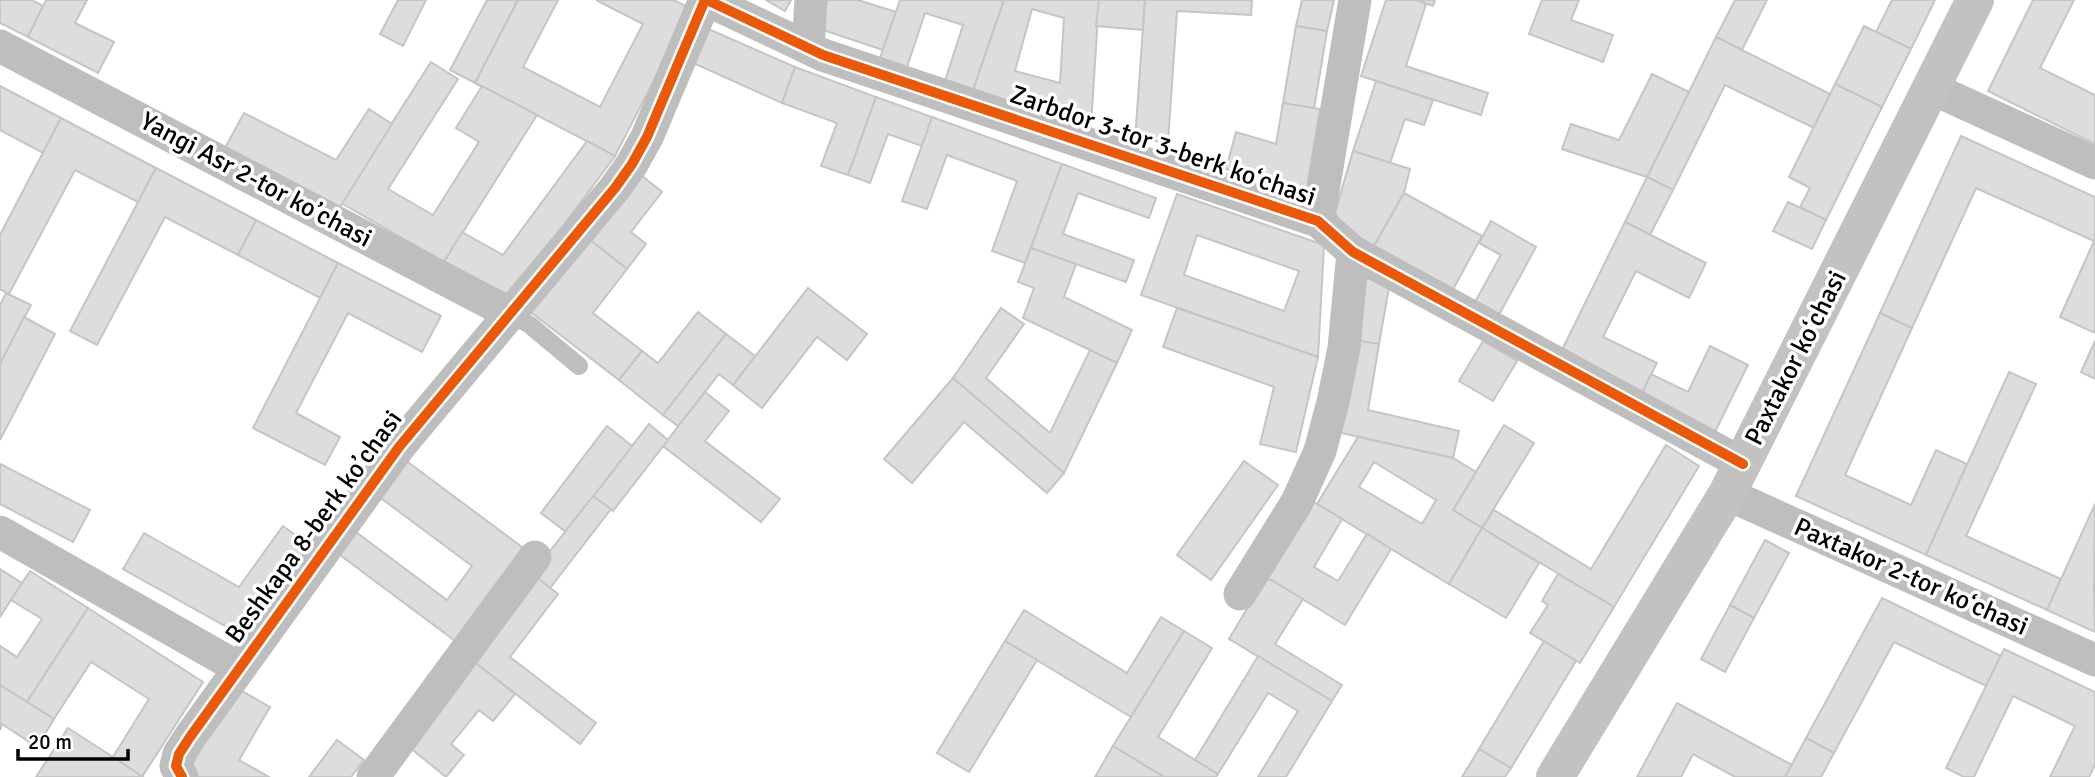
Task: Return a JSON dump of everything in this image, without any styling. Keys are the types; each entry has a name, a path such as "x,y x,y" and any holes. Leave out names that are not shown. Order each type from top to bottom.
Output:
{"main road":[{"name":"Paxtakor koʻchasi","path":"1555,777 1735,479 1975,0"}],"street":[{"name":"Zarbdor 3-tor 3-berk koʻchasi","path":"706,0 823,55 1318,221 1353,253 1735,479"},
{"name":"Beshkapa 8-berk koʼchasi","path":"182,777 176,766 179,754 399,447 615,188 632,164 647,136 706,0"},
{"path":"808,48 811,0"},
{"name":"Zarbdor 3-tor 3-berk koʻchasi","path":"1318,221 1355,0"},
{"name":"Yangi Asr 2-tor koʼchasi","path":"0,46 511,314"},
{"path":"1931,88 2095,163"},
{"path":"1240,594 1297,502 1321,452 1343,348 1353,253"},
{"name":"Paxtakor 2-tor koʻchasi","path":"1735,479 2095,660"},
{"path":"0,532 239,668"},
{"path":"373,777 535,557"}],"lane":[{"path":"511,314 530,325 579,366"}],"building":[{"path":"0,0 32,0 43,6 28,37 0,23"},
{"path":"46,0 87,0 75,23 114,42 98,73 28,37"},
{"path":"398,0 426,0 403,46 380,34"},
{"path":"487,0 518,0 475,83 450,70"},
{"path":"518,0 558,0 523,67 600,107 643,24 596,0 674,0 691,9 615,156 475,83"},
{"path":"766,0 791,0 785,11"},
{"path":"813,0 858,0 896,12 883,50 811,26"},
{"path":"900,0 1004,0 972,93 944,84 963,25 925,13 906,70 879,61"},
{"path":"1004,0 1099,0 1091,126 972,93","holes":["1032,9 1064,18 1060,83 1015,71"]},
{"path":"1099,0 1145,0 1143,30 1096,26"},
{"path":"1145,0 1252,0 1251,15 1177,11 1168,142 1135,140"},
{"path":"1302,0 1334,0 1327,31 1296,26"},
{"path":"1386,0 1416,0 1426,4 1406,66 1488,93 1481,115 1361,76"},
{"path":"1416,0 1435,0 1433,6"},
{"path":"1542,0 1579,0 1571,20 1613,35 1603,62 1529,34"},
{"path":"1735,0 1767,0 1742,50 1716,37"},
{"path":"1892,0 1935,0 1911,49 1876,32"},
{"path":"2033,0 2074,0 2040,68 2095,95 2095,144 1988,91"},
{"path":"1296,26 1327,31 1314,109 1283,103"},
{"path":"1864,26 1911,49 1882,107 1835,84"},
{"path":"706,28 795,67 782,103 691,62"},
{"path":"1716,37 1830,94 1814,128 1725,85 1673,190 1647,177"},
{"path":"431,62 458,79 388,189 433,215 479,142 456,128 482,86 537,115 444,262 341,203"},
{"path":"795,67 876,97 848,175 821,166 837,123 782,103"},
{"path":"1652,74 1689,92 1647,177 1562,149 1571,124 1619,140"},
{"path":"1376,81 1433,100 1424,125 1405,119 1390,163 1353,151"},
{"path":"1835,84 1882,107 1826,220 1800,207 1810,188 1789,177"},
{"path":"0,86 61,118 43,153 0,130"},
{"path":"876,97 932,117 922,146 888,134 870,183 848,175"},
{"path":"1283,103 1320,109 1306,193 1226,169 1236,132 1276,144"},
{"path":"369,109 392,124 340,207 225,148 244,113 336,160"},
{"path":"932,117 1062,164 1025,263 992,251 1017,181 947,155 927,209 902,201"},
{"path":"61,118 156,168 138,202 75,170 9,294 0,289 0,235"},
{"path":"1961,136 2095,197 2095,333 2060,317 2094,241 1976,188 1912,328 1880,313"},
{"path":"587,141 615,156 509,299 444,262 462,232 503,255"},
{"path":"1353,151 1410,169 1404,193 1370,253 1349,242 1335,213"},
{"path":"1062,164 1156,198 1149,218 1078,193 1063,234 1134,260 1126,282 1031,248"},
{"path":"156,168 256,220 238,255 165,217 97,345 70,331"},
{"path":"636,171 662,192 631,232 646,244 627,269 585,236"},
{"path":"1647,177 1673,190 1650,235 1625,222"},
{"path":"1404,193 1482,236 1449,297 1370,253"},
{"path":"1177,194 1324,245 1318,357 1141,295","holes":["1197,235 1299,271 1284,311 1184,275"]},
{"path":"1788,202 1826,220 1812,249 1773,231"},
{"path":"256,220 338,263 320,298 238,255"},
{"path":"1491,221 1536,247 1495,322 1471,309 1501,255 1479,243"},
{"path":"1625,222 1706,263 1689,298 1636,271 1603,337 1657,363 1640,396 1559,356"},
{"path":"585,236 627,269 593,313 642,351 619,380 528,310"},
{"path":"1031,248 1076,264 1064,297 1132,330 1117,363 1023,318 1034,288 1018,282"},
{"path":"338,263 441,316 422,352 348,313 296,413 340,437 325,465 253,428"},
{"path":"1362,278 1390,282 1379,344 1352,340"},
{"path":"808,288 867,334 847,360 817,337 762,408 733,385"},
{"path":"6,293 31,305 0,364 0,305"},
{"path":"1001,308 1024,324 986,378 1050,433 1090,350 1117,363 1064,473 953,378"},
{"path":"1177,308 1318,357 1296,452 1260,444 1274,387 1163,347"},
{"path":"698,312 726,334 663,415 619,380 642,351 658,363"},
{"path":"1880,313 1912,328 1845,475 1911,505 1936,450 1967,464 1926,555 1796,496"},
{"path":"24,317 55,334 0,440 0,364"},
{"path":"726,334 755,356 733,385 719,374 678,426 663,415"},
{"path":"1352,340 1379,344 1368,410 1459,431 1453,458 1337,432"},
{"path":"1483,341 1517,361 1493,401 1459,381"},
{"path":"2095,341 2095,379 2081,372"},
{"path":"1710,346 1748,365 1711,440 1637,404 1651,374 1688,392"},
{"path":"2009,372 2036,384 1966,536 2061,579 2047,610 1926,555"},
{"path":"953,378 1064,473 1047,493 964,422 912,483 884,459"},
{"path":"705,392 729,411 705,441 780,499 761,522 663,446"},
{"path":"649,424 668,440 613,511 593,496"},
{"path":"1504,425 1534,443 1482,528 1453,510"},
{"path":"607,426 632,446 566,532 541,513"},
{"path":"1358,437 1453,458 1476,472 1453,510 1482,528 1449,584 1317,504","holes":["1374,462 1436,500 1422,524 1359,487"]},
{"path":"1666,445 1699,466 1614,607 1482,528 1494,510 1591,569"},
{"path":"401,457 530,553 462,646 332,549 349,527 447,600 472,566 374,493"},
{"path":"1244,461 1278,485 1211,580 1177,555"},
{"path":"0,464 90,510 73,542 0,504"},
{"path":"593,496 611,509 550,588 532,574"},
{"path":"1312,501 1342,519 1314,567 1338,581 1367,534 1391,549 1345,625 1266,577"},
{"path":"2095,504 2094,592 2095,632 2047,610"},
{"path":"283,526 314,549 250,640 123,569 144,533 239,587"},
{"path":"1482,528 1539,563 1506,618 1449,584"},
{"path":"1765,540 1789,553 1754,618 1730,605"},
{"path":"0,569 22,583 0,617"},
{"path":"30,571 88,608 27,702 0,685 0,646 17,657 42,619 11,600"},
{"path":"532,574 558,594 510,657 596,723 580,744 468,657"},
{"path":"1558,574 1614,607 1580,663 1530,633 1548,605 1542,601"},
{"path":"1266,577 1303,599 1275,644 1342,685 1332,701 1229,639"},
{"path":"1882,598 2001,656 1986,686 1894,642 1834,753 1806,738"},
{"path":"1730,605 1754,618 1725,672 1701,659"},
{"path":"88,608 203,682 142,777 113,757 149,699 91,662 54,719 27,702"},
{"path":"1024,610 1127,673 1161,617 1184,631 1131,717 1005,641"},
{"path":"1184,631 1212,648 1158,737 1218,774 1216,777 1164,777 1113,746"},
{"path":"1005,641 1037,660 969,772 937,753"},
{"path":"1544,641 1576,661 1511,768 1479,749"},
{"path":"2004,649 2095,692 2095,765 2089,777 2050,777 2075,726 2013,696 1974,777 1964,777 1946,768"},
{"path":"1258,656 1332,701 1286,777 1258,777 1298,711 1268,693 1218,774 1195,760"},
{"path":"468,657 515,694 493,721 479,710 451,744 464,755 446,777 403,742"},
{"path":"0,685 54,719 37,747 2,724 0,730"},
{"path":"235,687 270,707 239,760 269,777 185,777"},
{"path":"1677,703 1792,765 1785,777 1735,777 1693,754 1681,777 1637,777"},
{"path":"68,728 113,757 143,777 36,777"},
{"path":"1806,738 1834,753 1821,777 1785,777"},
{"path":"337,740 364,760 351,777 309,777"},
{"path":"1113,746 1164,777 1095,777"},
{"path":"1479,749 1511,768 1505,777 1462,777"}],"cycle path":[{"path":"182,777 176,766 179,754 190,737 399,447 615,188 632,164 647,137 705,0"},
{"path":"707,0 823,55 1318,221 1353,252 1743,464"}]}
